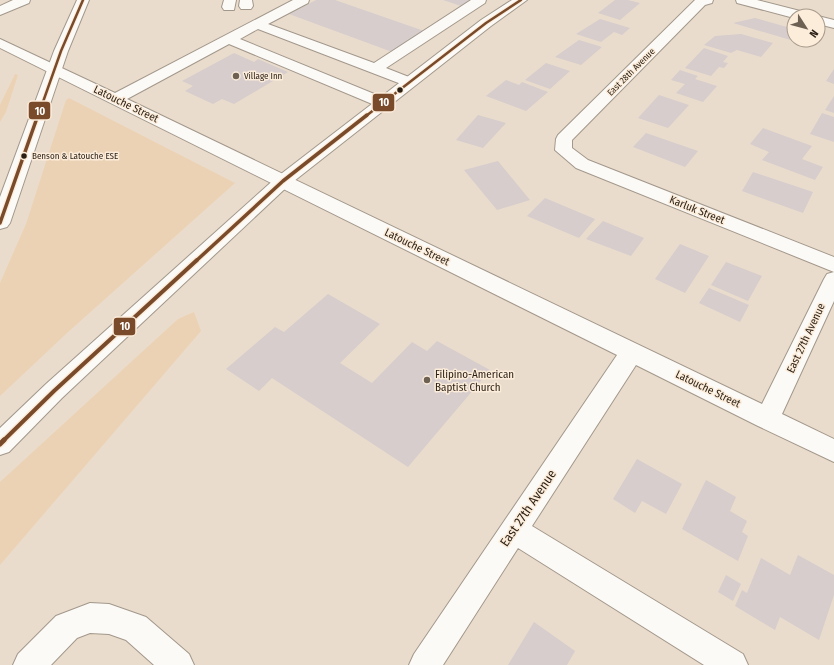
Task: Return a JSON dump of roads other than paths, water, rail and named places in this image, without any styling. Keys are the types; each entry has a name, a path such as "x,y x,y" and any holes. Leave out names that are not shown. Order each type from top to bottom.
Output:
{"street":[{"path":"0,11 24,0"},
{"path":"0,223 55,70 83,0"},
{"path":"115,99 303,0"},
{"path":"375,69 480,0"},
{"path":"0,444 54,391 283,181 486,23 521,0"},
{"name":"East 28th Avenue","path":"564,150 564,139 700,2 707,0"},
{"path":"742,0 786,12"},
{"path":"257,24 409,82"},
{"path":"228,39 383,103"},
{"name":"Latouche Street","path":"0,43 834,451"},
{"name":"Karluk Street","path":"564,150 582,164 834,265"},
{"name":"East 27th Avenue","path":"767,419 834,279"},
{"name":"East 27th Avenue","path":"425,665 632,352"},
{"path":"514,530 732,665"},
{"path":"29,665 67,627 90,618 109,619 135,628 178,665"}],"place":[{"name":"Village Inn","path":"236,76"},
{"name":"Benson & Latouche ESE","path":"24,156"},
{"name":"Filipino-American Baptist Church","path":"427,380"}]}
